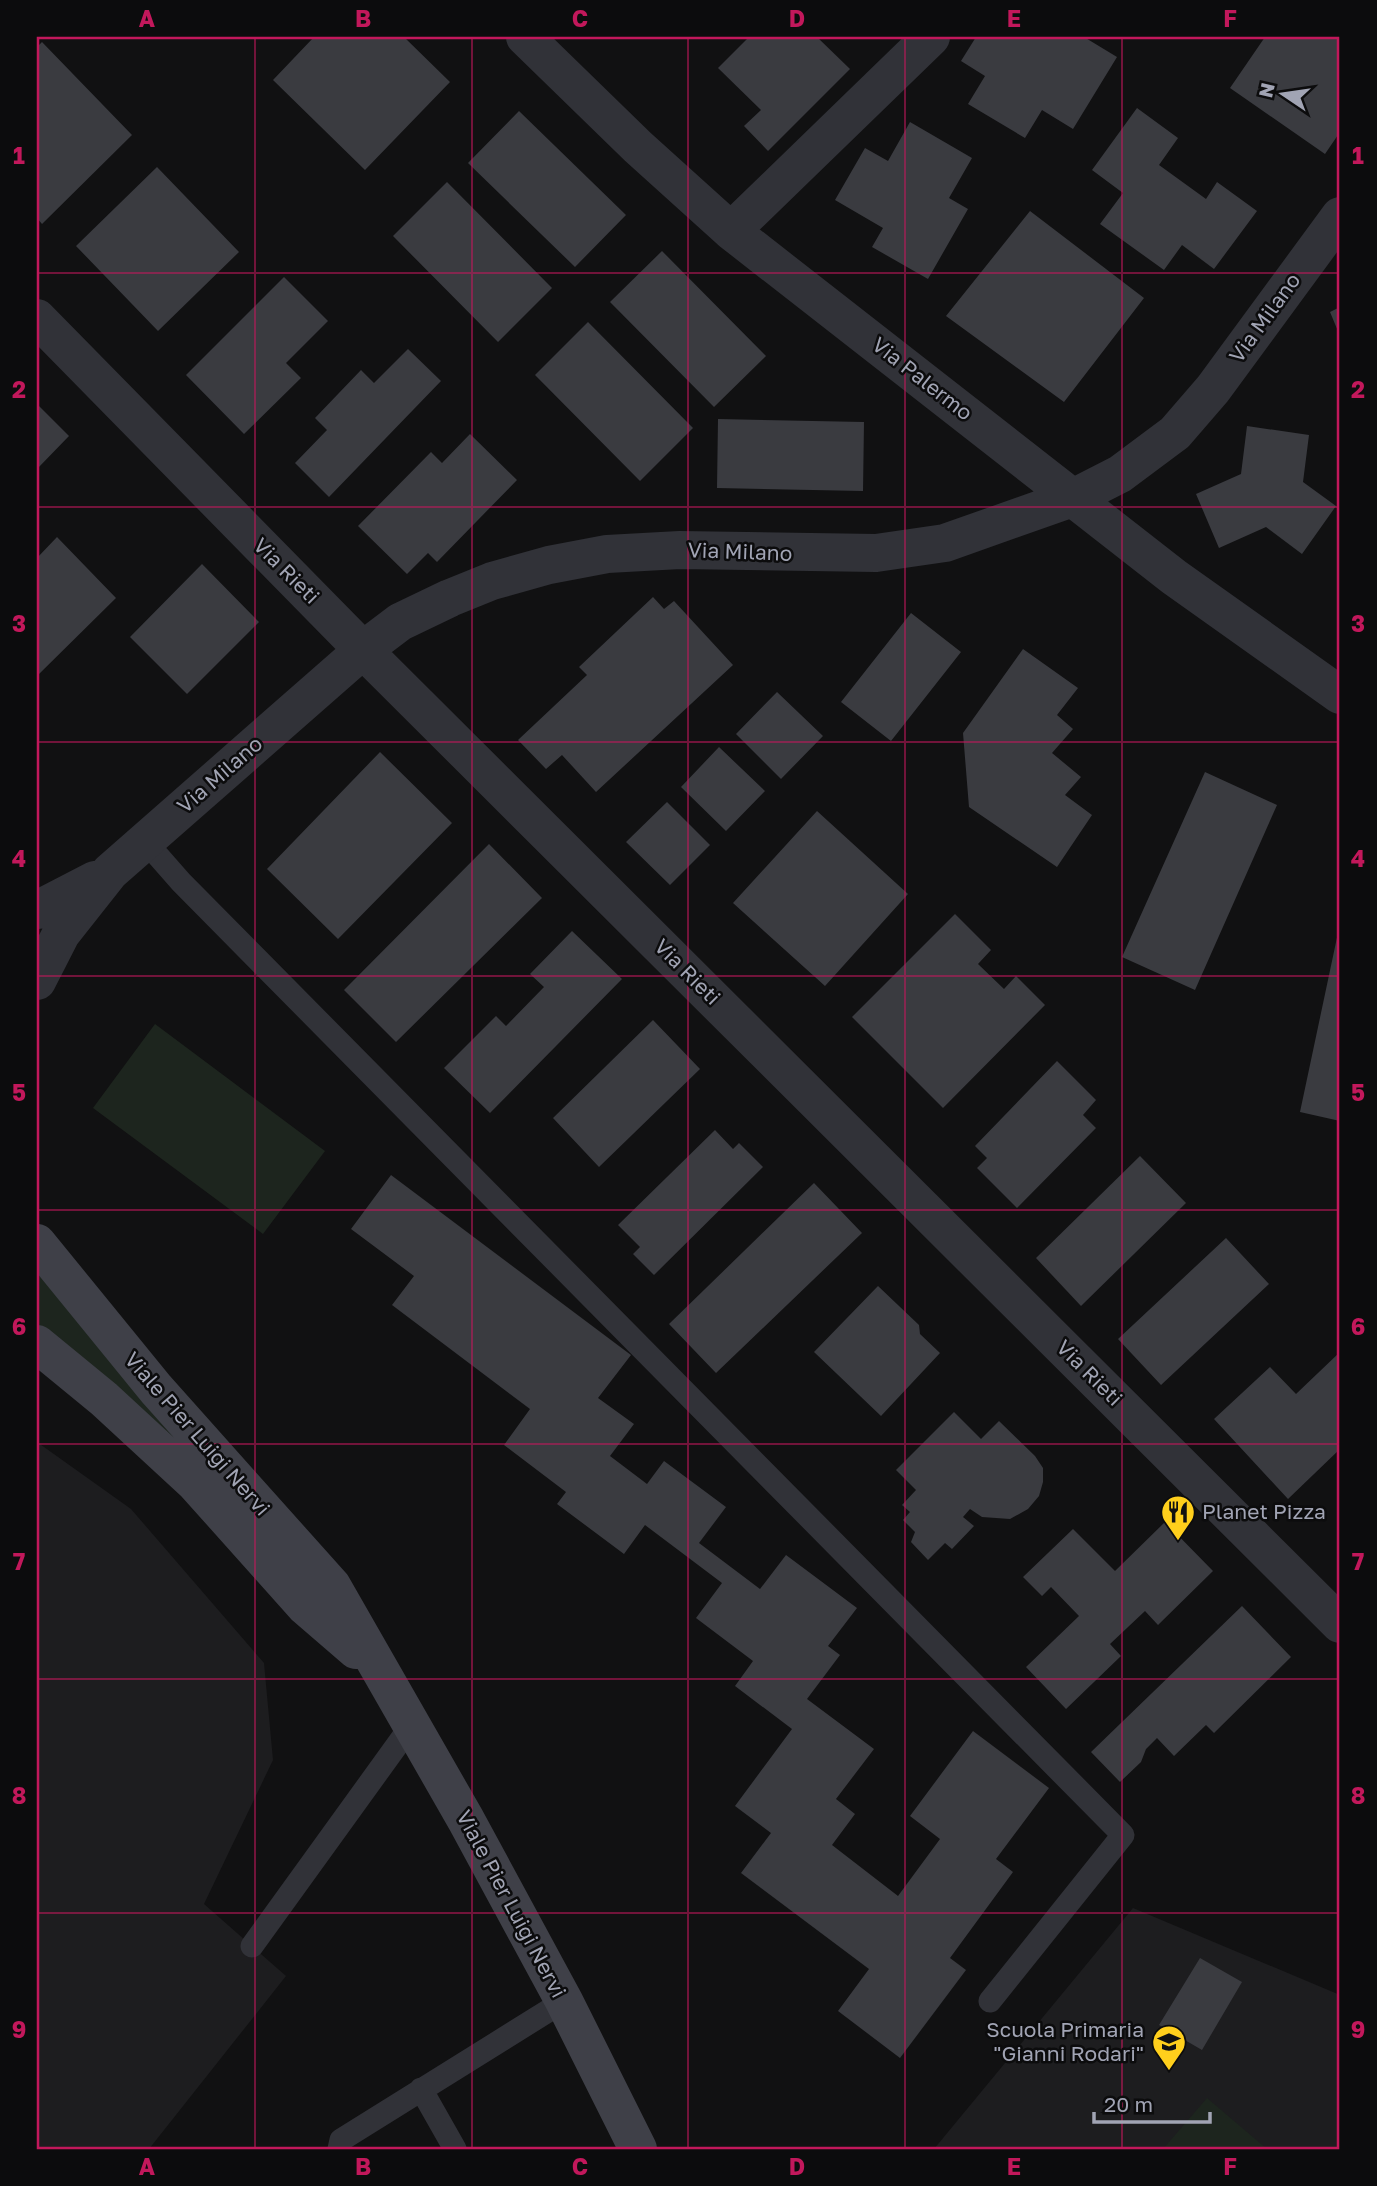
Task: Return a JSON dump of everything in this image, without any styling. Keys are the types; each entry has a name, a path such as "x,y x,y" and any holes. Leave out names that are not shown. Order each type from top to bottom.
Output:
{"street":[{"name":"Via Palermo","path":"525,37 638,147 731,231 1075,497 1174,577 1340,695"},
{"path":"731,231 931,37"},
{"name":"Via Milano","path":"37,981 61,934 110,872 363,650 400,621 492,581 549,565 607,554 680,550 876,553 944,542 1075,497 1120,474 1175,433 1213,389 1340,216"},
{"name":"Via Rieti","path":"37,318 363,650 1340,1623"},
{"name":"Via Milano","path":"37,910 110,872"},
{"name":"Viale Pier Luigi Nervi","path":"37,1243 156,1389 331,1586 374,1665 413,1723 564,2001 638,2149"},
{"name":"Viale Pier Luigi Nervi","path":"37,1344 104,1399 195,1483 305,1606 374,1665"}],"lane":[{"path":"145,841 210,911 1123,1835 990,2001"},
{"path":"251,1947 413,1723"},
{"path":"339,2149 341,2140 564,2001"},
{"path":"421,2089 455,2149"}],"shaded area":[{"path":"155,1024 325,1151 263,1234 93,1108"},
{"path":"37,1258 319,1587 136,1404 37,1325"},
{"path":"37,1442 131,1509 264,1663 273,1760 204,1904 286,1976 149,2149 37,2149"},
{"name":"Scuola Primaria \"Gianni Rodari\"","path":"1133,1908 1340,1995 1340,2149 934,2149"},
{"path":"1207,2098 1267,2149 1163,2149"}],"building":[{"path":"314,37 404,37 450,82 365,170 273,80"},
{"path":"749,37 817,37 850,69 768,151 744,126 761,110 718,68"},
{"path":"976,37 1084,37 1117,57 1073,129 1042,110 1025,138 968,104 985,76 961,61"},
{"path":"1265,37 1340,37 1340,132 1325,154 1230,88"},
{"path":"42,42 132,135 42,224 37,218 37,47"},
{"path":"1137,108 1178,138 1159,165 1206,199 1217,182 1257,211 1214,269 1182,245 1164,270 1100,224 1123,193 1092,170"},
{"path":"519,111 626,215 575,267 468,163"},
{"path":"910,122 972,158 949,198 968,209 928,279 872,247 883,228 835,200 865,148 888,161"},
{"path":"157,167 239,252 158,331 76,246"},
{"path":"447,182 552,288 498,342 393,236"},
{"path":"1030,211 1144,298 1064,402 946,316"},
{"path":"662,251 766,356 714,407 610,302"},
{"path":"284,277 328,321 286,363 301,378 244,434 186,375"},
{"path":"1340,307 1340,336 1330,312"},
{"path":"588,322 693,428 640,481 535,375"},
{"path":"408,349 441,381 329,497 295,463 327,430 315,418 361,370 374,383"},
{"path":"37,404 69,436 37,469"},
{"path":"718,419 864,422 863,491 717,488"},
{"path":"1247,426 1309,435 1303,482 1336,506 1302,554 1266,527 1219,548 1196,494 1241,474"},
{"path":"470,434 517,480 437,562 428,553 407,574 358,526 431,452 442,463"},
{"path":"57,537 116,598 37,676 37,558"},
{"path":"202,564 259,622 187,694 130,637"},
{"path":"653,597 664,609 674,601 733,665 596,792 562,755 546,769 518,740 587,675 579,667"},
{"path":"911,613 961,652 891,741 841,702"},
{"path":"1023,649 1078,688 1057,715 1073,729 1052,753 1081,777 1065,795 1092,815 1057,867 969,807 963,733"},
{"path":"777,692 823,736 781,779 736,734"},
{"path":"719,747 765,791 726,831 681,787"},
{"path":"380,752 452,823 338,939 267,869"},
{"path":"1205,772 1277,805 1195,990 1122,957"},
{"path":"667,802 710,845 670,885 626,842"},
{"path":"817,811 908,894 825,986 733,903"},
{"path":"489,844 542,898 396,1042 344,990"},
{"path":"955,914 991,950 978,964 1004,989 1016,976 1045,1005 943,1108 852,1017"},
{"path":"1340,928 1340,1121 1300,1112"},
{"path":"572,931 622,979 490,1113 444,1068 496,1016 506,1026 544,987 530,974"},
{"path":"653,1020 700,1069 599,1167 553,1118"},
{"path":"1057,1061 1096,1100 1083,1115 1096,1128 1017,1208 977,1168 987,1158 975,1146"},
{"path":"715,1130 733,1149 739,1143 763,1167 654,1275 633,1254 640,1247 618,1225"},
{"path":"1140,1156 1186,1203 1081,1306 1036,1258"},
{"path":"391,1175 631,1355 598,1398 634,1424 610,1456 647,1484 664,1461 726,1507 699,1543 760,1589 786,1555 857,1608 828,1646 840,1655 807,1699 874,1749 836,1799 855,1814 832,1845 898,1896 940,1839 910,1816 973,1731 1049,1788 996,1859 1013,1872 950,1958 966,1970 900,2058 838,2011 869,1969 741,1873 771,1833 735,1806 792,1729 735,1686 753,1661 696,1618 722,1583 645,1525 624,1554 557,1504 566,1492 504,1445 530,1409 392,1305 414,1276 351,1229"},
{"path":"814,1183 862,1233 716,1373 669,1324"},
{"path":"1226,1238 1269,1284 1161,1385 1118,1339"},
{"path":"878,1286 919,1325 920,1334 940,1353 881,1416 814,1352"},
{"path":"1340,1352 1340,1449 1288,1499 1214,1419 1270,1367 1296,1394"},
{"path":"954,1412 981,1439 999,1421 1035,1456 1043,1468 1043,1482 1039,1496 1028,1509 1010,1519 982,1517 970,1509 963,1517 974,1526 952,1549 945,1543 928,1560 911,1542 915,1532 903,1520 910,1512 902,1505 916,1490 896,1470"},
{"path":"1165,1522 1213,1571 1158,1625 1145,1611 1110,1644 1121,1656 1066,1709 1026,1667 1079,1616 1051,1587 1042,1596 1023,1577 1073,1529 1115,1571"},
{"path":"1242,1606 1291,1657 1214,1733 1206,1725 1174,1756 1157,1738 1146,1749 1141,1762 1120,1782 1091,1752"},
{"path":"1200,1958 1242,1982 1202,2050 1159,2025"}],"place":[{"name":"Planet Pizza","path":"1178,1542"},
{"name":"Scuola Primaria \"Gianni Rodari\"","path":"1169,2072"}]}
